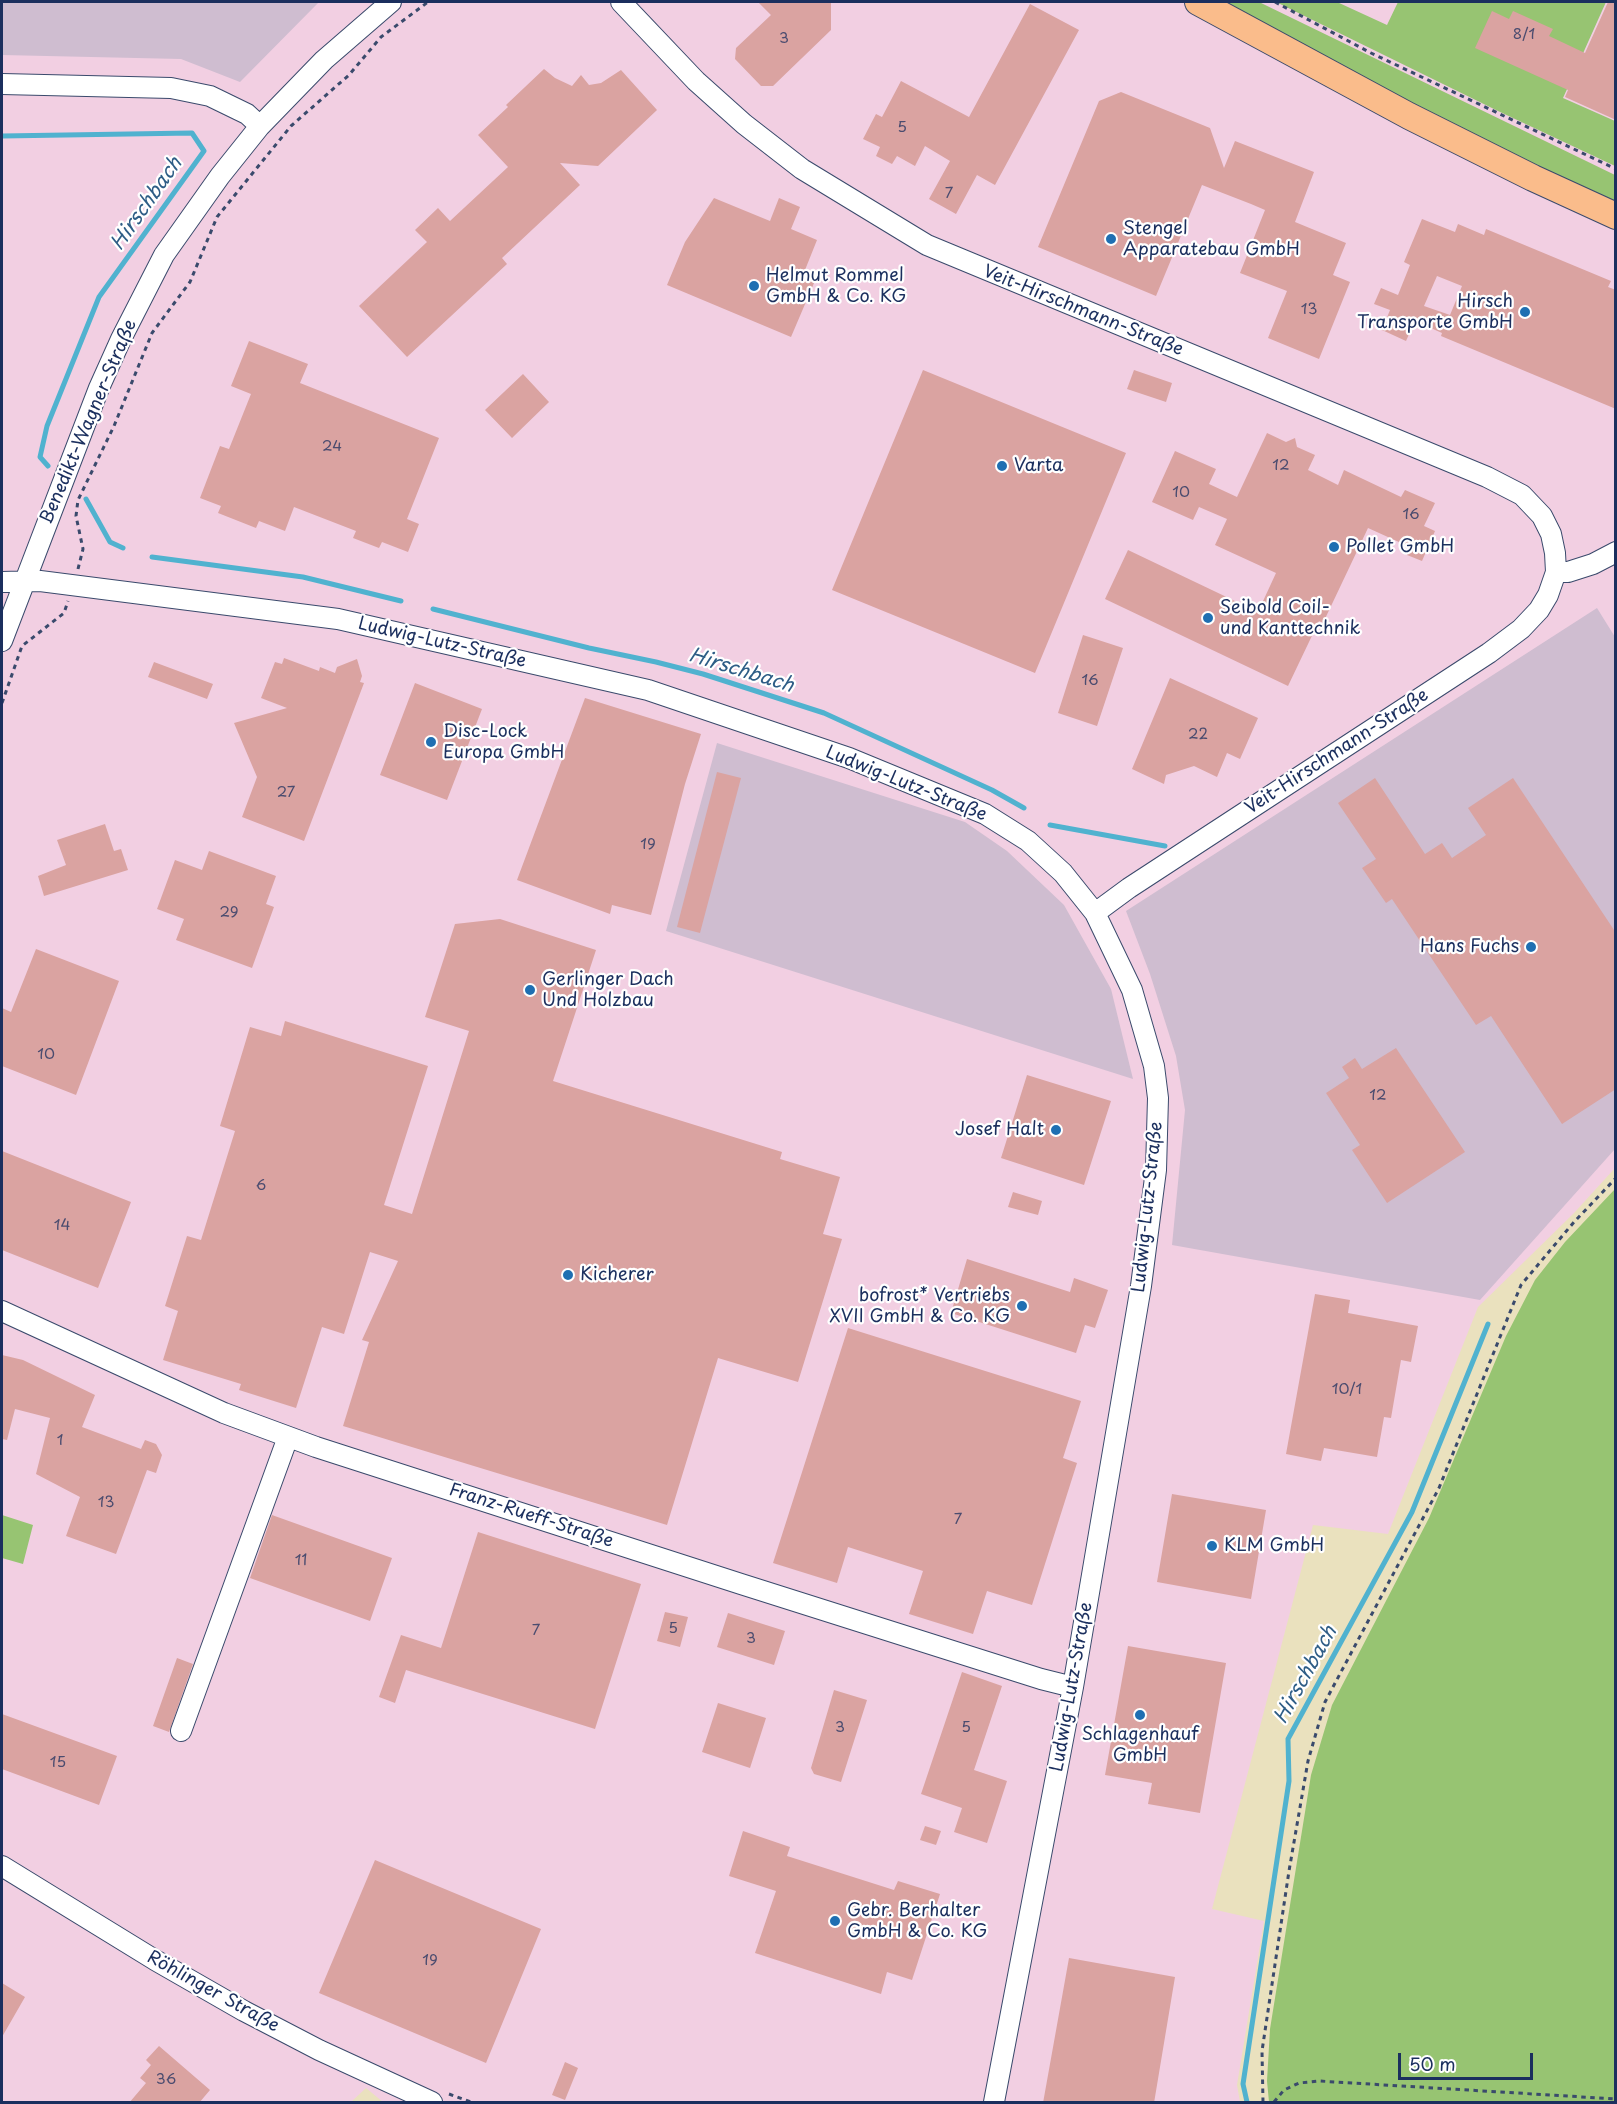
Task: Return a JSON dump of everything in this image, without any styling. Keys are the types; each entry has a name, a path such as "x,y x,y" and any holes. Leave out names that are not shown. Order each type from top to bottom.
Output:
{"main road":[{"path":"1198,2 1409,116 1533,178 1616,216"}],"street":[{"name":"Benedikt-Wagner-Straße","path":"2,641 99,388 164,255 220,176 260,126 324,60 391,2"},
{"name":"Veit-Hirschmann-Straße","path":"621,2 696,81 744,124 802,169 927,245 1487,477 1522,495 1542,516 1551,534 1556,572 1548,595 1539,610 1521,629 1129,888 1095,913"},
{"path":"2,84 171,88 210,96 247,114 260,126"},
{"path":"1556,572 1568,572 1593,564 1616,552"},
{"name":"Ludwig-Lutz-Straße","path":"2,582 40,581 338,619 648,690 849,758 985,814 1028,841 1063,873 1095,913 1132,990 1154,1066 1159,1125 1156,1170 1141,1286 1073,1687 994,2103"},
{"name":"Franz-Rueff-Straße","path":"2,1311 224,1413 288,1437 741,1584 1041,1679 1073,1687"},
{"path":"181,1731 288,1437"},
{"name":"Röhlinger Straße","path":"2,1866 155,1960 244,2011 319,2050 432,2103"}],"path":[{"path":"2,703 22,646 64,613 83,549 76,516 78,501 114,426 152,333 190,282 217,216 291,126 350,75 381,37 428,2"},
{"path":"1275,2 1371,53 1616,169"},
{"path":"1263,2103 1262,2051 1287,1882 1308,1761 1325,1702 1439,1488 1521,1285 1574,1222 1616,1179"},
{"path":"1274,2103 1284,2090 1299,2083 1319,2081 1616,2099"}],"shaded area":[{"path":"2,2 1615,2 1615,1168 1574,1213 1478,1307 1388,1534 1313,1525 1212,1909 1264,1921 1237,2085 1240,2102 383,2102 366,2088 351,2102 2,2102"},
{"path":"2,2 319,2 240,82 181,59 2,55"},
{"name":"Hans Fuchs","path":"1597,608 1615,637 1615,1149 1480,1300 1172,1245 1185,1110 1176,1056 1150,974 1126,911"},
{"path":"717,743 965,822 1007,851 1064,905 1111,989 1133,1079 666,931"}],"green space":[{"path":"1216,2 1259,2 1615,175 1615,206 1543,173"},
{"path":"1276,2 1337,2 1387,25 1398,2 1606,2 1563,98 1615,121 1615,166 1498,111"},
{"path":"1615,1189 1615,2102 1269,2102 1267,2081 1270,2029 1311,1775 1332,1705 1429,1518 1506,1336 1535,1280 1565,1242"},
{"path":"2,1515 33,1525 23,1564 2,1558"}],"building":[{"path":"758,2 831,2 831,30 773,86 761,86 735,59 736,48 771,15"},
{"path":"1608,2 1616,2 1616,120 1565,97 1568,90 1475,48 1492,11 1509,19 1513,11 1553,29 1549,36 1585,53"},
{"path":"1030,4 1079,30 995,185 977,175 956,214 929,199 950,161 925,146 915,166 897,156 892,164 876,156 880,147 863,139 876,114 882,117 901,81 969,117"},
{"path":"544,69 555,78 572,86 581,75 589,85 601,83 621,70 657,110 598,166 560,163 580,185 502,258 507,264 407,357 359,306 427,242 415,230 438,208 450,221 508,167 478,135"},
{"path":"1121,92 1210,128 1224,168 1235,141 1314,172 1295,222 1346,243 1333,275 1350,282 1319,359 1268,338 1287,291 1240,273 1265,210 1251,204 1202,185 1156,296 1038,247 1099,101"},
{"name":"Helmut Rommel GmbH & Co. KG","path":"714,198 770,221 779,198 800,207 791,229 817,240 805,270 817,276 791,337 667,285 685,242"},
{"name":"Hirsch Transporte GmbH","path":"1422,219 1455,232 1458,224 1484,235 1486,229 1611,281 1608,287 1616,290 1616,409 1441,336 1442,333 1415,321 1406,341 1382,330 1390,310 1374,304 1381,288 1398,295 1410,265 1404,262","holes":["1437,276 1462,286 1450,315 1424,306"]},
{"path":"249,341 308,364 300,383 439,438 407,519 419,524 408,552 382,542 379,548 353,538 356,531 294,507 285,531 259,521 256,528 218,513 221,506 200,498 220,446 229,449 251,394 231,386"},
{"path":"923,370 1126,453 1035,673 832,590"},
{"path":"1134,370 1172,383 1166,402 1127,389"},
{"path":"523,374 549,402 512,438 485,410"},
{"path":"1267,433 1286,442 1295,438 1297,447 1315,455 1308,470 1338,485 1344,470 1401,497 1405,490 1435,503 1424,526 1435,531 1422,561 1407,555 1410,547 1368,528 1323,623 1319,621 1288,686 1105,599 1128,550 1258,612 1276,573 1215,545 1227,519 1199,507 1193,520 1152,502 1175,451 1216,469 1209,484 1237,497"},
{"path":"1083,635 1123,648 1097,726 1058,713"},
{"path":"284,658 319,671 320,667 335,673 337,667 357,659 362,676 360,682 364,683 304,841 242,817 257,777 234,723 287,708 261,698 275,662 282,664"},
{"path":"154,662 213,684 207,699 148,677"},
{"path":"1170,678 1258,718 1240,759 1227,753 1217,777 1194,766 1166,775 1164,784 1132,769"},
{"name":"Disc-Lock Europa GmbH","path":"415,683 482,709 447,800 380,775"},
{"path":"585,698 701,734 685,784 651,915 612,905 610,914 517,880"},
{"path":"717,772 741,778 700,933 677,927"},
{"name":"Hans Fuchs","path":"1375,778 1425,854 1442,843 1452,858 1486,835 1468,808 1513,778 1616,933 1616,1089 1562,1124 1491,1016 1476,1025 1392,899 1386,903 1362,868 1376,859 1338,803"},
{"path":"105,824 114,851 121,849 128,870 44,896 38,876 66,865 57,840"},
{"path":"209,851 276,876 266,904 274,907 252,968 176,940 184,919 157,909 175,860 202,870"},
{"path":"500,919 596,950 553,1081 782,1152 780,1159 840,1177 823,1234 842,1239 798,1382 718,1358 667,1525 343,1426 369,1342 362,1340 398,1261 370,1252 344,1334 322,1327 296,1408 239,1390 241,1384 163,1360 178,1311 165,1306 187,1236 201,1240 235,1131 220,1126 250,1027 281,1036 285,1021 428,1066 384,1205 412,1214 469,1031 425,1017 455,924"},
{"path":"36,949 119,981 76,1095 2,1066 2,1008 11,1012"},
{"path":"1396,1048 1465,1152 1387,1203 1352,1150 1360,1145 1326,1093 1349,1078 1342,1067 1355,1058 1362,1069"},
{"name":"Josef Halt","path":"1027,1075 1111,1101 1084,1185 1001,1158"},
{"path":"2,1151 131,1202 98,1288 2,1250"},
{"path":"1013,1192 1042,1201 1038,1215 1008,1207"},
{"name":"bofrost* Vertriebs XVII GmbH & Co. KG","path":"967,1259 1070,1292 1074,1278 1108,1290 1095,1328 1085,1325 1076,1353 951,1313"},
{"path":"1315,1294 1350,1300 1348,1313 1418,1326 1411,1362 1401,1360 1391,1418 1384,1417 1377,1457 1324,1448 1321,1461 1286,1454"},
{"path":"848,1328 1081,1401 1063,1458 1077,1463 1032,1605 987,1591 973,1634 909,1614 923,1571 848,1547 837,1583 773,1563"},
{"path":"2,1355 23,1360 95,1395 82,1427 141,1449 145,1440 156,1444 162,1455 156,1473 147,1470 116,1554 66,1536 80,1497 36,1474 50,1418 15,1409 7,1440 2,1439"},
{"name":"KLM GmbH","path":"1172,1494 1266,1510 1251,1599 1157,1582"},
{"path":"272,1515 392,1558 370,1621 250,1578"},
{"path":"478,1532 641,1584 595,1729 406,1670 395,1703 379,1697 401,1635 441,1648"},
{"path":"665,1612 688,1617 680,1647 657,1641"},
{"path":"728,1613 785,1631 774,1665 717,1647"},
{"path":"1128,1646 1226,1663 1200,1813 1148,1804 1152,1783 1105,1775"},
{"path":"177,1658 193,1664 169,1732 153,1726"},
{"path":"962,1672 1002,1686 974,1770 1007,1781 987,1843 954,1832 962,1808 921,1794"},
{"path":"834,1690 867,1700 841,1782 814,1774 811,1768"},
{"path":"718,1703 766,1718 750,1768 702,1752"},
{"path":"2,1714 117,1756 99,1805 2,1769"},
{"path":"925,1826 941,1831 936,1845 920,1840"},
{"name":"Gebr. Berhalter GmbH & Co. KG","path":"743,1831 790,1847 787,1856 894,1890 898,1881 940,1894 912,1980 887,1972 881,1994 755,1953 776,1891 729,1876"},
{"path":"375,1860 541,1929 486,2063 319,1993"},
{"path":"1069,1958 1175,1977 1154,2103 1043,2103"},
{"path":"2,1983 25,1997 2,2037"},
{"path":"159,2046 210,2090 199,2103 129,2103 146,2083 140,2078 151,2065 146,2060"},
{"path":"565,2062 578,2068 565,2100 552,2095"}],"waterway":[{"name":"Hirschbach","path":"2,136 192,133 204,151 99,297 47,426 40,457 48,466"},
{"name":"Hirschbach","path":"86,499 110,542 123,548"},
{"name":"Hirschbach","path":"152,557 303,577 401,601"},
{"name":"Hirschbach","path":"433,609 703,674 824,713 992,790 1024,808"},
{"name":"Hirschbach","path":"1050,825 1165,846"},
{"name":"Hirschbach","path":"1247,2102 1243,2084 1289,1781 1288,1739 1412,1512 1488,1324"}],"place":[{"name":"Stengel Apparatebau GmbH","path":"1111,239"},
{"name":"Helmut Rommel GmbH & Co. KG","path":"754,286"},
{"name":"Hirsch Transporte GmbH","path":"1525,312"},
{"name":"Varta","path":"1002,466"},
{"name":"Pollet GmbH","path":"1334,547"},
{"name":"Seibold Coil- und Kanttechnik","path":"1208,618"},
{"name":"Disc-Lock Europa GmbH","path":"431,742"},
{"name":"Hans Fuchs","path":"1531,947"},
{"name":"Gerlinger Dach Und Holzbau","path":"530,990"},
{"name":"Josef Halt","path":"1056,1130"},
{"name":"Kicherer","path":"568,1275"},
{"name":"bofrost* Vertriebs XVII GmbH & Co. KG","path":"1022,1306"},
{"name":"KLM GmbH","path":"1212,1546"},
{"name":"Schlagenhauf GmbH","path":"1140,1715"},
{"name":"Gebr. Berhalter GmbH & Co. KG","path":"835,1921"}]}
